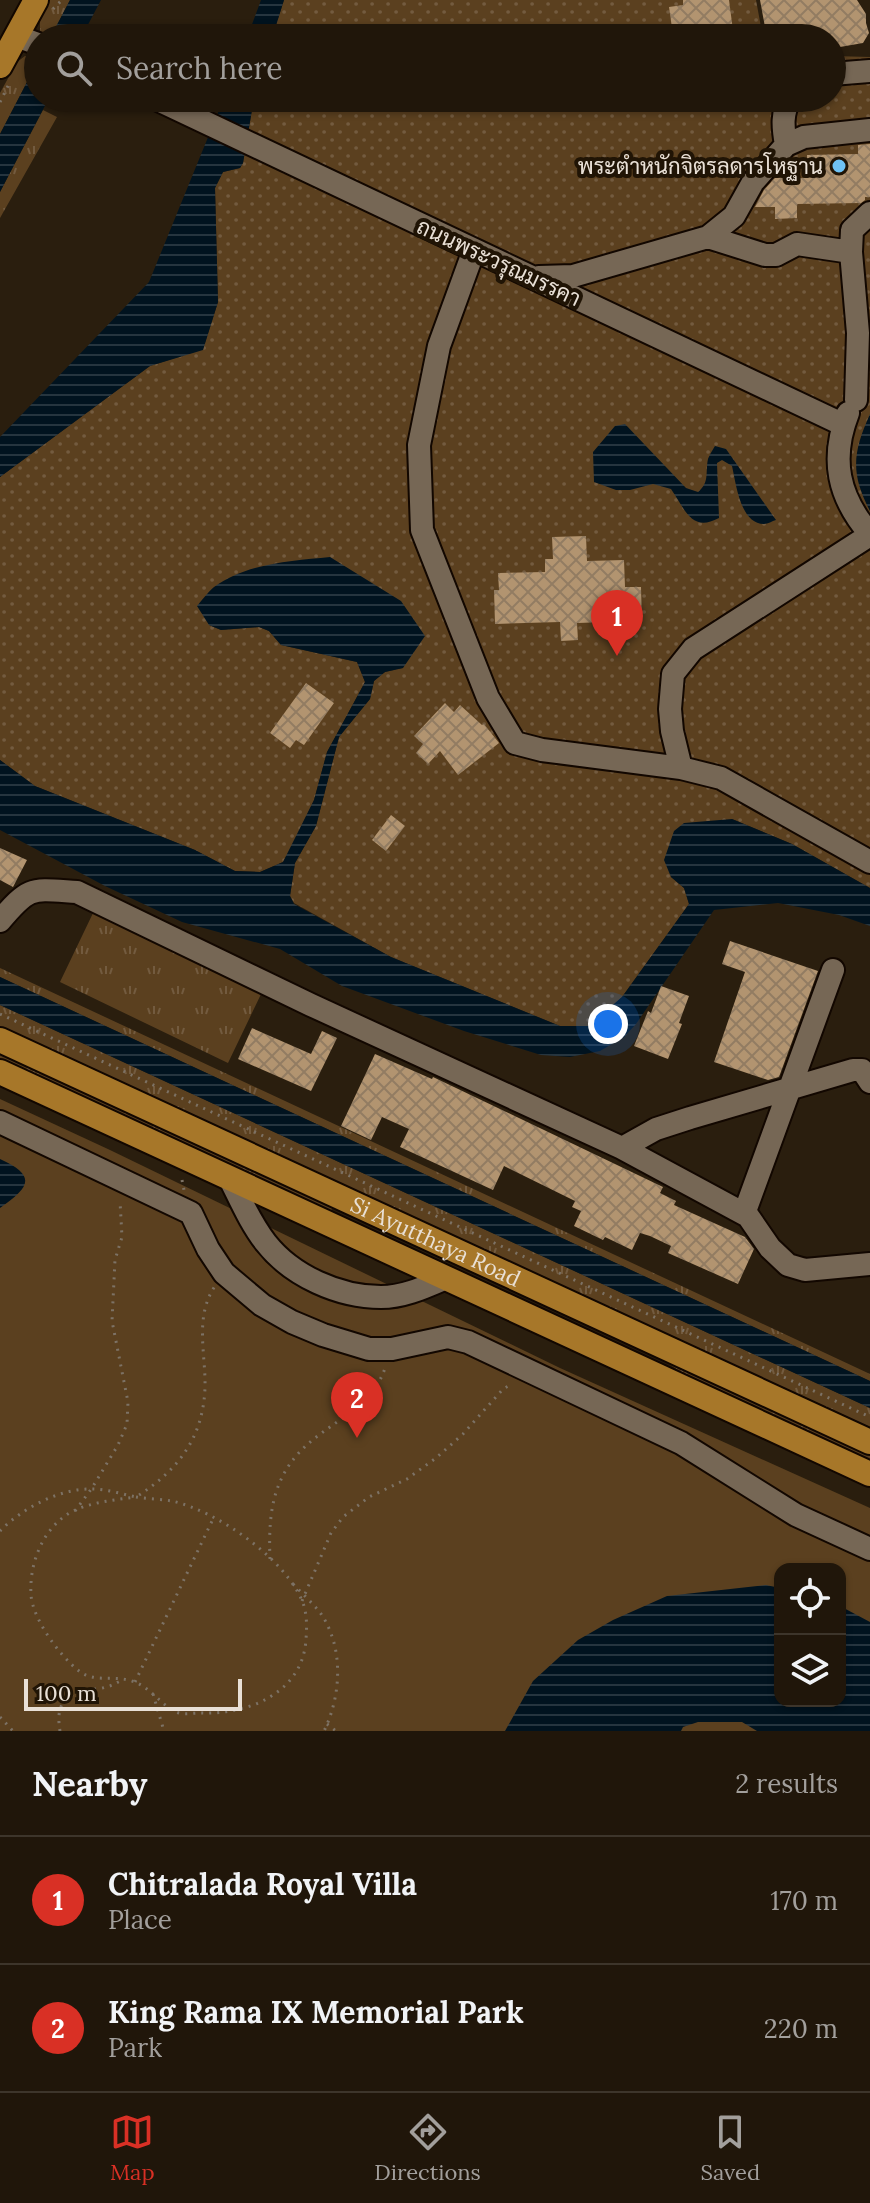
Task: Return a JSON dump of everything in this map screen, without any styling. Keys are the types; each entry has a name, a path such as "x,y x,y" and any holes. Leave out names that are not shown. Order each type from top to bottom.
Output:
{"main road":[{"path":"31,24 36,0"},
{"path":"0,66 24,43"},
{"name":"Si Ayutthaya Road","path":"0,1040 870,1442"},
{"name":"Si Ayutthaya Road","path":"0,1072 870,1474"},
{"path":"345,1232 358,1205"}],"street":[{"path":"846,73 870,71"},
{"name":"ถนนพระวรุณมรรคา","path":"184,112 844,425"},
{"path":"785,112 782,124 786,145"},
{"path":"529,276 573,276 708,237 734,216 753,182 786,145 804,137 870,130"},
{"path":"681,768 670,709 673,674 693,649 870,534 858,521 842,487 838,450 844,425 863,391 851,252 852,230 870,213"},
{"path":"708,237 765,255 776,255 797,244 851,252"},
{"path":"474,250 439,346 419,445 422,530 488,698 515,743 542,750 681,768 721,778 870,862"},
{"path":"0,921 20,896 40,889 77,892 311,1005 622,1148 748,1216 770,1248 788,1265 805,1270 870,1264"},
{"path":"744,1214 833,970"},
{"path":"622,1148 656,1129 853,1070 862,1070 870,1082"},
{"path":"0,1122 191,1213 208,1249 224,1273 262,1305 292,1322 369,1349 392,1349 448,1337 468,1342 681,1443 796,1515 870,1549"},
{"path":"230,1179 247,1216 267,1244 286,1264 333,1288 355,1295 383,1297 418,1290 446,1278"}],"path":[{"path":"0,1014 870,1417"},
{"path":"75,1511 118,1445 127,1424 128,1402 112,1321 115,1260 122,1237 115,1177"},
{"path":"224,1273 207,1297 201,1342 205,1388 190,1447 159,1483 136,1497 104,1500 75,1511 54,1526 37,1550 31,1597 47,1634 63,1655 87,1676 135,1682 178,1713 222,1714 241,1710 283,1690 303,1659 306,1619 302,1601 288,1578"},
{"path":"270,1559 270,1516 282,1478 297,1454 361,1405 383,1376 392,1349"},
{"path":"302,1601 331,1533 343,1517 369,1497 407,1479 436,1458 463,1434 503,1389 534,1373"},
{"path":"0,1531 32,1507 54,1497 92,1488 173,1501 240,1532 305,1596 319,1612 332,1635 338,1663 336,1693 324,1731"},
{"path":"135,1682 213,1518"},
{"path":"60,1731 58,1718 61,1704 71,1694 104,1688 124,1679"},
{"path":"153,1694 164,1731"},
{"path":"0,1717 13,1731"},
{"path":"327,1724 336,1731"}],"green space":[{"path":"50,0 70,0 58,24 40,24"},
{"path":"284,0 756,0 760,24 276,24"},
{"path":"846,56 870,57 870,888 792,844 732,819 671,877 684,888 689,904 622,997 589,1026 560,1026 391,957 294,903 290,896 295,863 316,826 339,737 370,699 374,681 385,672 403,668 401,601 209,625 221,630 259,627 269,631 281,645 357,662 365,682 327,752 314,800 292,846 283,862 260,872 235,871 195,850 35,786 0,760 0,477 150,366 203,349 218,302 215,188 223,172 240,168 252,112 846,112"},
{"path":"24,57 24,88 0,134 0,93 17,62"},
{"path":"42,112 57,117 0,218 0,192"},
{"path":"94,911 262,992 228,1063 60,982"},
{"path":"0,968 870,1374 870,1381 0,977"},
{"path":"0,1005 870,1408 870,1427 0,1028"},
{"path":"0,1049 332,1202 333,1208 329,1212 0,1061"},
{"path":"0,1099 560,1368 870,1508 870,1731 0,1731"},
{"path":"647,1351 870,1449 870,1463 703,1385"}],"water":[{"path":"70,0 101,0 88,24 57,24"},
{"path":"261,0 284,0 276,24 252,24"},
{"path":"24,88 24,112 42,112 0,192 0,134"},
{"path":"218,112 252,112 243,163 240,168 223,172 215,188 218,302 203,350 150,366 0,477 0,437 149,282"},
{"path":"870,414 870,511 859,485 856,462"},
{"path":"625,424 686,488 698,492 706,481 708,459 715,446 726,449 776,520 764,524 749,517 740,501 732,466 722,460 717,463 719,518 709,522 702,523 690,517 671,489 653,484 616,490 594,482 593,452 615,426"},
{"path":"330,557 401,601 425,636 403,668 385,672 374,681 370,699 339,737 316,826 295,863 290,896 294,904 391,957 560,1026 589,1026 622,997 689,904 684,888 671,877 664,860 674,831 684,823 732,819 792,844 870,888 870,926 839,915 778,903 714,910 624,1037 600,1051 570,1057 541,1055 464,1031 342,986 280,949 182,922 105,886 0,830 0,760 35,786 195,850 235,871 260,872 283,862 314,800 327,752 365,682 357,662 281,645 269,631 259,627 221,630 209,625 197,606 214,587 241,573 270,564"},
{"path":"0,977 870,1381 870,1408 0,1005"},
{"path":"0,1159 20,1171 25,1182 18,1194 0,1208"},
{"path":"774,1587 774,1707 846,1707 846,1609 870,1622 870,1731 757,1731 742,1722 698,1722 683,1727 681,1731 505,1731 533,1681 578,1640 613,1620 667,1596"}],"building":[{"path":"683,0 729,0 732,24 671,24 669,7 683,5"},
{"path":"760,0 857,0 866,14 869,33 863,43 846,46 846,24 764,24"},
{"name":"พระตำหนักจิตรลดารโหฐาน","path":"870,144 870,197 865,197 861,203 797,204 797,218 775,219 775,207 755,207 775,178 808,178 807,155 858,154 858,145"},
{"path":"586,536 587,561 624,560 625,587 641,587 642,621 577,623 578,640 561,641 560,622 495,624 494,590 499,590 498,573 545,572 545,559 553,559 552,537"},
{"path":"306,683 334,703 304,745 296,740 290,748 270,733"},
{"path":"445,703 454,712 460,705 484,724 499,743 458,775 440,751 428,764 416,753 423,744 414,736"},
{"path":"391,815 405,826 386,851 372,840"},
{"path":"0,848 27,860 13,887 0,880"},
{"path":"730,941 818,971 779,1077 768,1080 714,1062 745,972 722,964"},
{"path":"661,986 689,996 668,1059 634,1046"},
{"path":"252,1028 311,1054 322,1031 337,1038 311,1091 238,1059"},
{"path":"375,1054 433,1077 663,1187 660,1193 676,1201 674,1205 745,1237 754,1249 738,1284 668,1253 671,1246 650,1236 640,1233 632,1250 574,1226 581,1211 572,1207 575,1201 504,1166 493,1190 400,1147 409,1129 382,1117 371,1140 341,1126"}],"place":[{"name":"พระตำหนักจิตรลดารโหฐาน","path":"839,166"},
{"name":"Chitralada Royal Villa","path":"617,656"},
{"name":"King Rama IX Memorial Park","path":"357,1438"}]}
